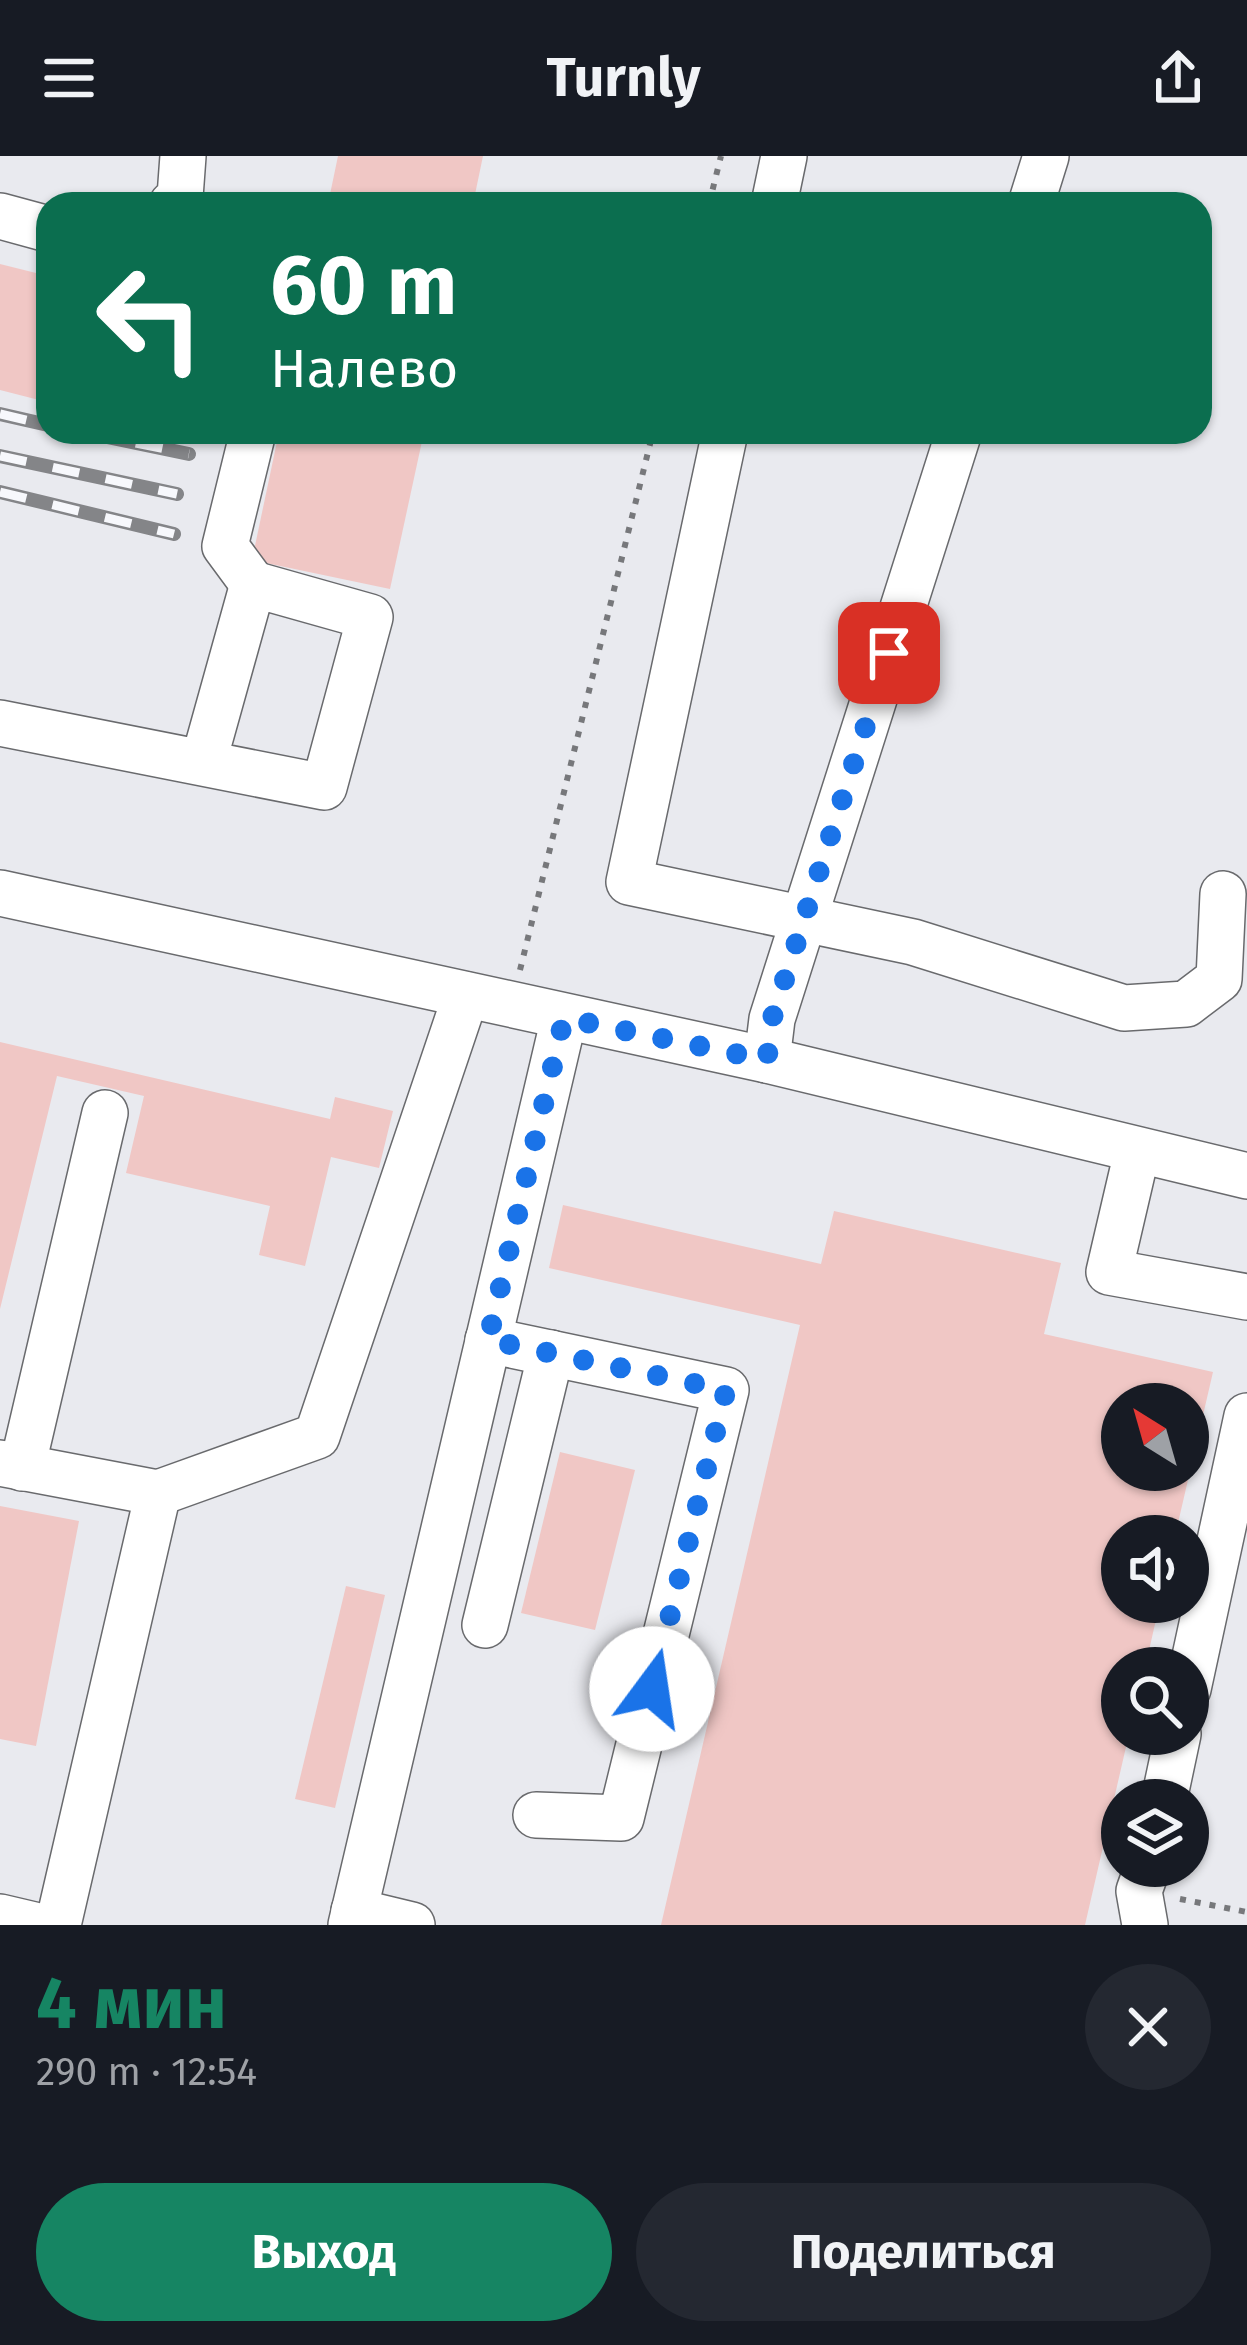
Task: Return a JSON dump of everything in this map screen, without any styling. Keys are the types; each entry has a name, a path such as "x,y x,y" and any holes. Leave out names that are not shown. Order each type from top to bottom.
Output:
{"lane":[{"path":"180,192 183,156"},
{"path":"776,192 784,156"},
{"path":"1035,192 1046,156"},
{"path":"0,216 36,226"},
{"path":"0,723 324,787 370,617 253,584 225,546 250,444"},
{"path":"722,444 629,882 913,942 1124,1008 1186,1004 1219,980 1223,894"},
{"path":"767,1060 772,1019 954,444"},
{"path":"204,760 253,584"},
{"path":"0,892 767,1060 1247,1176"},
{"path":"105,1113 11,1466 158,1493 316,1436 466,995"},
{"path":"412,1925 353,1918 564,1018"},
{"path":"1137,1152 1108,1272 1247,1297"},
{"path":"488,1340 726,1390 621,1818 536,1815"},
{"path":"485,1624 550,1353"},
{"path":"1197,1647 1247,1416"},
{"path":"58,1925 158,1493"},
{"path":"1140,1887 1145,1925"},
{"path":"0,1917 34,1925"}],"path":[{"path":"712,192 721,156"},
{"path":"518,980 650,444"}],"building":[{"path":"338,156 483,156 476,192 330,192"},
{"path":"0,264 36,273 36,399 0,390"},
{"path":"276,444 421,444 390,589 252,560"},
{"path":"0,1042 330,1119 335,1097 393,1111 379,1168 331,1157 305,1266 259,1255 270,1206 126,1173 144,1096 57,1076 0,1309"},
{"path":"563,1205 821,1264 834,1211 1061,1263 1044,1334 1213,1372 1209,1389 1209,1383 1101,1383 1101,1491 1185,1491 1180,1515 1101,1515 1101,1623 1155,1623 1150,1647 1101,1647 1101,1755 1124,1755 1119,1779 1101,1779 1101,1856 1085,1925 661,1925 800,1325 549,1268"},
{"path":"560,1452 635,1470 595,1630 521,1613"},
{"path":"0,1506 79,1521 36,1746 0,1739"},
{"path":"346,1586 385,1595 335,1808 295,1799"}],"railway":[{"path":"0,414 36,422"},
{"path":"141,444 189,454"},
{"path":"0,456 177,494"},
{"path":"0,492 174,534"}],"route":[{"path":"652,1689 726,1390 488,1340 564,1018 767,1060 772,1019 889,653"}]}
